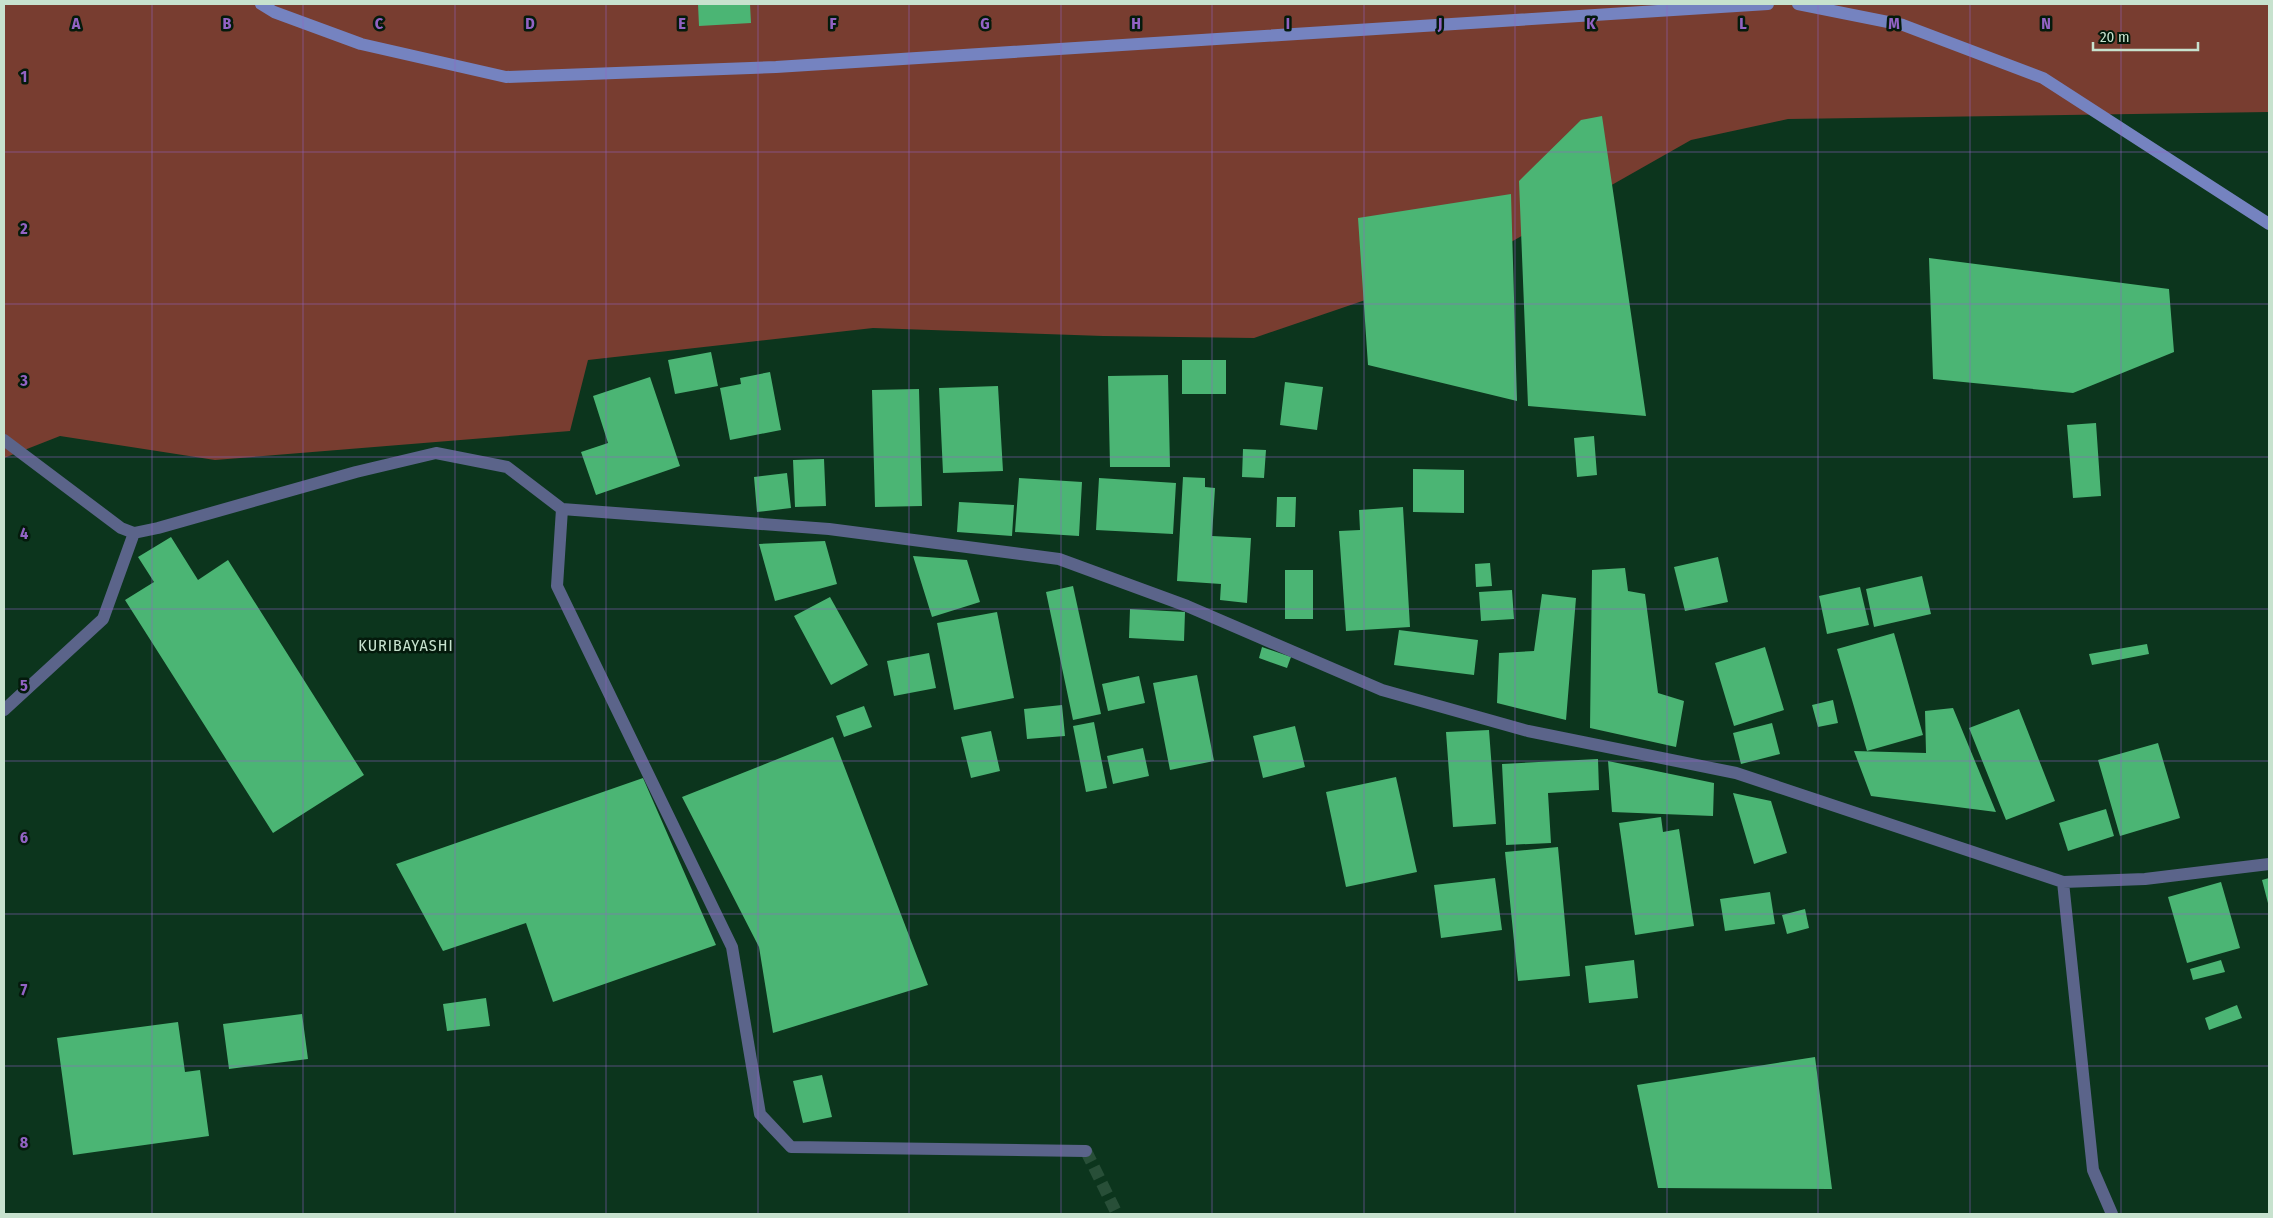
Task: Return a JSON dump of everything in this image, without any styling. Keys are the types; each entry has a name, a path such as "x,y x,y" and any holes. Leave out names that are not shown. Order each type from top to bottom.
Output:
{"street":[{"path":"262,4 274,12 361,44 506,77 776,67 1768,4"},
{"path":"1798,4 1903,25 2043,78 2269,224"},
{"path":"4,440 107,518 134,533 158,528 356,472 436,453 506,467 562,509 829,529 1059,560 1187,606 1382,690 1528,731 1736,772 2062,882 2145,879 2269,864"},
{"path":"562,509 557,586 732,947 760,1114 791,1147 1086,1151"},
{"path":"4,710 103,619 134,533"},
{"path":"2062,882 2093,1170 2112,1214"}],"shaded area":[{"path":"4,4 2269,4 2269,112 1788,119 1691,140 1474,263 1254,338 1103,336 873,328 588,360 570,431 215,460 60,436 4,458"}],"building":[{"path":"698,4 750,4 751,23 699,26"},
{"path":"1602,116 1646,416 1528,406 1519,181 1581,120"},
{"path":"1511,194 1517,401 1368,365 1358,218"},
{"path":"1929,258 2169,289 2174,352 2073,393 1933,379"},
{"path":"711,352 718,386 675,394 668,360"},
{"path":"1182,360 1226,360 1226,394 1182,394"},
{"path":"770,372 781,430 730,440 720,388 741,384 740,378"},
{"path":"1168,375 1170,467 1110,467 1108,376"},
{"path":"650,377 680,466 596,495 581,452 608,443 593,396"},
{"path":"1285,382 1323,387 1317,430 1280,425"},
{"path":"998,386 1003,471 943,473 939,388"},
{"path":"919,389 922,506 875,507 872,390"},
{"path":"2096,423 2101,496 2073,498 2067,425"},
{"path":"1594,436 1597,475 1577,477 1574,438"},
{"path":"1243,449 1266,450 1264,478 1242,477"},
{"path":"824,459 826,506 795,507 793,460"},
{"path":"1413,469 1464,470 1464,513 1413,512"},
{"path":"787,473 791,508 757,512 754,477"},
{"path":"1183,477 1205,478 1205,487 1215,488 1212,536 1251,538 1247,603 1220,600 1221,584 1177,581"},
{"path":"1019,478 1082,482 1079,536 1015,532"},
{"path":"1099,478 1176,483 1173,534 1096,530"},
{"path":"1277,497 1296,497 1295,527 1276,527"},
{"path":"959,502 1014,505 1012,536 957,532"},
{"path":"1403,507 1410,627 1346,631 1339,531 1360,530 1359,510"},
{"path":"171,537 198,580 228,560 364,775 273,833 125,600 154,582 138,557"},
{"path":"825,541 837,584 775,601 759,544"},
{"path":"913,556 967,560 980,602 932,617"},
{"path":"1718,557 1728,602 1685,611 1674,567"},
{"path":"1490,563 1492,586 1476,587 1475,564"},
{"path":"1625,568 1628,591 1645,594 1658,693 1684,701 1676,747 1590,728 1592,570"},
{"path":"1285,570 1313,570 1313,619 1285,619"},
{"path":"1922,576 1931,614 1874,627 1866,589"},
{"path":"1073,586 1101,714 1073,720 1046,592"},
{"path":"1860,587 1869,625 1827,634 1819,596"},
{"path":"1512,590 1514,619 1481,621 1479,592"},
{"path":"1542,594 1576,598 1566,720 1497,703 1499,653 1534,651"},
{"path":"830,597 868,665 831,685 794,616"},
{"path":"1130,609 1185,612 1184,641 1129,638"},
{"path":"997,612 1014,698 954,710 937,623"},
{"path":"1399,630 1478,640 1474,675 1394,665"},
{"path":"1894,633 1923,735 1867,751 1837,649"},
{"path":"2147,644 2149,654 2092,665 2089,654"},
{"path":"1262,647 1291,657 1287,668 1259,658"},
{"path":"1765,647 1784,710 1734,726 1715,663"},
{"path":"929,653 936,688 894,696 887,661"},
{"path":"1197,675 1214,761 1170,770 1153,683"},
{"path":"1139,676 1145,703 1108,711 1102,684"},
{"path":"1833,700 1838,723 1818,727 1812,705"},
{"path":"1062,705 1065,736 1027,739 1024,709"},
{"path":"864,706 872,727 844,737 836,716"},
{"path":"1953,708 1996,812 1871,796 1854,751 1926,753 1925,711"},
{"path":"2019,709 2055,801 2006,820 1969,728"},
{"path":"1094,722 1107,788 1086,792 1073,726"},
{"path":"1772,723 1780,754 1741,764 1733,733"},
{"path":"1295,726 1305,767 1263,778 1253,736"},
{"path":"1489,730 1496,824 1453,827 1446,732"},
{"path":"991,731 1000,771 971,778 961,737"},
{"path":"833,737 928,985 773,1033 759,947 682,797"},
{"path":"2158,743 2180,818 2120,836 2098,760"},
{"path":"1143,748 1149,776 1113,784 1107,756"},
{"path":"1598,759 1599,790 1548,793 1551,843 1506,845 1502,764"},
{"path":"1608,761 1714,783 1713,816 1612,812"},
{"path":"1396,777 1417,872 1346,887 1326,792"},
{"path":"643,778 716,945 553,1002 526,923 443,951 396,864"},
{"path":"1733,793 1771,801 1787,853 1754,864"},
{"path":"2106,809 2114,836 2068,851 2059,823"},
{"path":"1661,817 1663,832 1679,829 1694,926 1635,935 1619,823"},
{"path":"1558,847 1570,976 1518,981 1505,852"},
{"path":"1495,878 1502,930 1441,938 1434,885"},
{"path":"2269,878 2269,907 2262,880"},
{"path":"2221,882 2240,948 2187,963 2168,897"},
{"path":"1770,892 1775,924 1725,931 1720,899"},
{"path":"1805,909 1809,928 1787,934 1782,915"},
{"path":"1634,960 1638,998 1589,1003 1585,966"},
{"path":"2221,960 2225,972 2193,980 2190,969"},
{"path":"486,998 490,1026 447,1031 443,1004"},
{"path":"2237,1005 2242,1018 2209,1030 2205,1018"},
{"path":"302,1014 308,1059 229,1069 223,1024"},
{"path":"178,1022 185,1072 200,1070 209,1136 73,1155 57,1038"},
{"path":"1815,1057 1832,1189 1658,1188 1637,1085"},
{"path":"822,1075 832,1117 803,1123 793,1081"}],"tunnel":[{"path":"1086,1151 1117,1214"}],"district":[{"name":"KURIBAYASHI","path":"406,645"}]}
